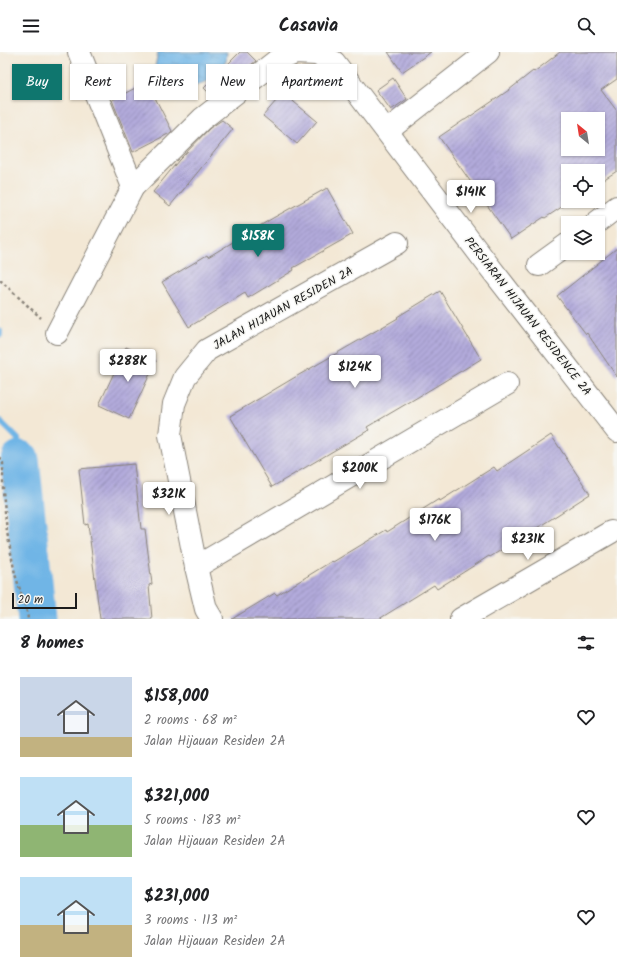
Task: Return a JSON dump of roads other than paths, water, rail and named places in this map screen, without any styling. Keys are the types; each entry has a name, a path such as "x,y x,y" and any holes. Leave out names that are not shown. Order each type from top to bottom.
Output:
{"street":[{"path":"57,333 133,187 79,52"},
{"path":"387,131 488,52"},
{"name":"PERSIARAN HIJAUAN RESIDENCE 2A","path":"133,187 202,119 275,62 294,54 316,54 334,62 490,268 617,431"},
{"path":"605,216 617,207"},
{"name":"JALAN HIJAUAN RESIDEN 2A","path":"212,619 206,608 196,567 170,435 174,404 185,378 208,350 397,244"},
{"path":"539,265 561,249"},
{"path":"196,567 507,384"},
{"path":"462,619 611,532"}],"water":[{"path":"158,52 227,52 226,62 224,64 206,64 206,81 198,85 198,64 156,64"}],"waterway":[{"path":"0,421 18,439 20,460 0,464"},
{"path":"20,460 37,619"}]}
